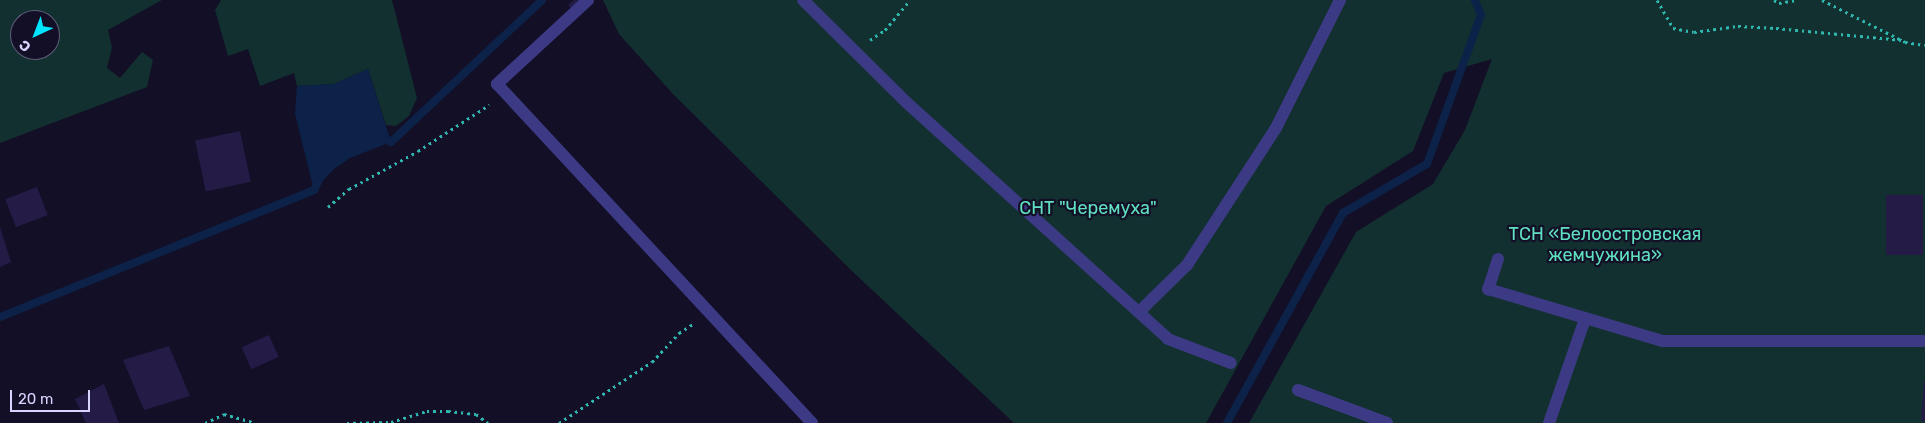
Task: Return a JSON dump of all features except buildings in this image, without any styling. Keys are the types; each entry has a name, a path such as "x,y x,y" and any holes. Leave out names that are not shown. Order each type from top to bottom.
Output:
{"street":[{"path":"588,0 497,84 708,314 812,423"},
{"path":"803,0 906,102 1140,311 1168,339 1231,363"},
{"path":"1140,311 1187,265 1276,128 1340,0"},
{"path":"1498,259 1488,289 1662,341 1925,341"},
{"path":"1549,423 1585,319"},
{"path":"1298,390 1387,423"}],"path":[{"path":"854,51 885,30 910,0"},
{"path":"1657,0 1673,28 1694,32 1738,26 1776,28 1902,40 1925,45"},
{"path":"1774,0 1779,3 1796,0"},
{"path":"1822,0 1902,40"},
{"path":"328,207 349,189 418,151 507,94"},
{"path":"559,423 652,362 679,333 708,314"},
{"path":"347,423 391,422 427,411 448,411 476,414 488,423"},
{"path":"205,423 224,414 256,423"}],"green space":[{"path":"0,0 162,0 108,30 112,48 107,68 120,78 142,52 153,60 147,87 0,143"},
{"path":"221,0 392,0 417,98 409,116 396,126 386,125 368,69 334,84 297,86 294,73 260,86 248,49 228,56 215,10"},
{"path":"603,0 1925,0 1925,423 1249,423 1356,232 1433,184 1465,130 1492,59 1444,73 1413,151 1326,206 1206,423 1014,423 853,272 673,94 619,34"}],"water":[{"path":"368,69 391,142 350,158 334,169 314,190 295,114 297,86 334,84"}],"waterway":[{"path":"382,137 391,142 542,0"},
{"path":"1227,423 1343,213 1427,164 1481,15 1475,0"},
{"path":"0,317 314,190 318,182"}],"park label":[{"name":"СНТ \"Черемуха\"","path":"1088,208"},
{"name":"ТСН «Белоостровская жемчужина»","path":"1605,245"}]}
